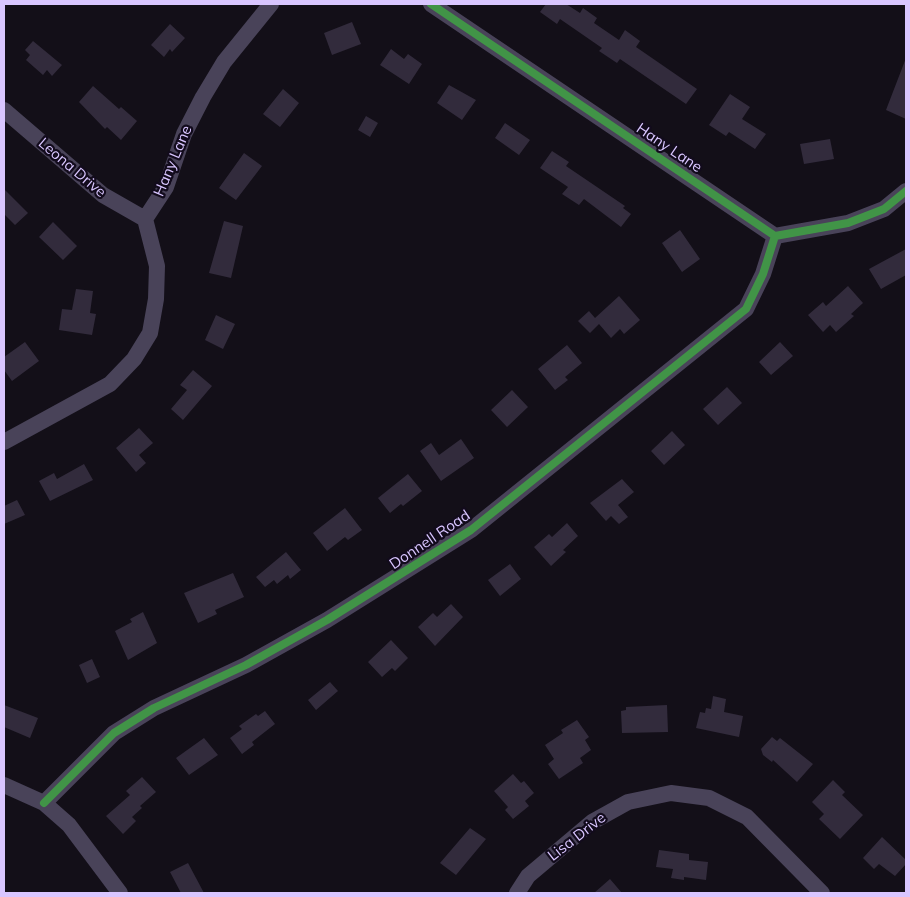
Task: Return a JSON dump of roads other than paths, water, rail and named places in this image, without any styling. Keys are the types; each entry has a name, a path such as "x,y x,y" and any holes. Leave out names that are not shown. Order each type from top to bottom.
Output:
{"street":[{"name":"Hany Lane","path":"145,218 166,187 184,134 203,97 224,62 271,4"},
{"name":"Hany Lane","path":"431,4 775,236"},
{"name":"Leona Drive","path":"4,110 103,195 145,218"},
{"path":"775,236 848,223 884,209 906,191"},
{"path":"4,442 110,384 134,359 150,333 156,298 157,266 145,218"},
{"name":"Donnell Road","path":"44,803 114,732 154,708 246,665 327,620 471,530 746,309 763,274 775,236"},
{"path":"4,784 44,803 69,825 120,893"},
{"name":"Lisa Drive","path":"517,893 528,876 592,822 628,802 671,793 709,798 747,817 822,893"}]}
